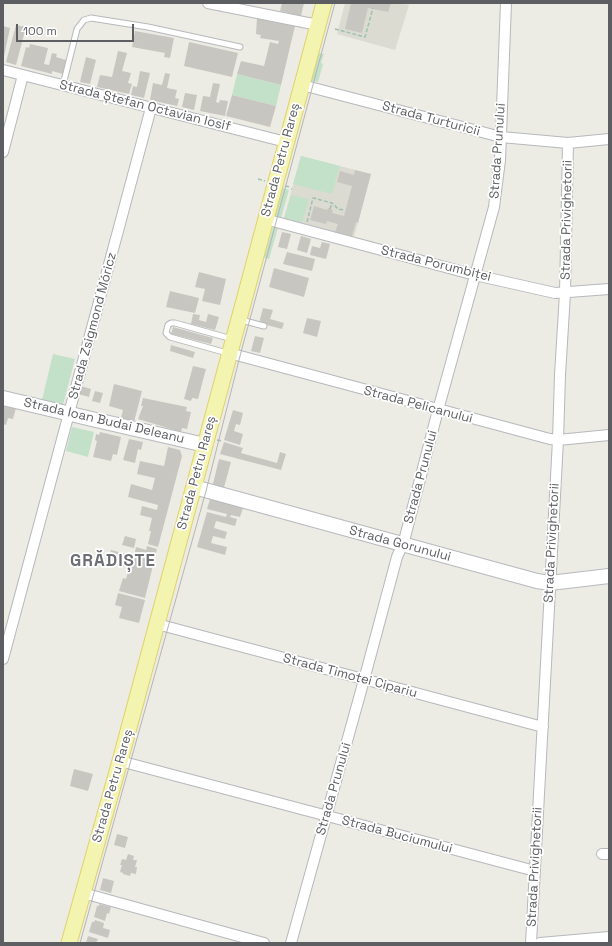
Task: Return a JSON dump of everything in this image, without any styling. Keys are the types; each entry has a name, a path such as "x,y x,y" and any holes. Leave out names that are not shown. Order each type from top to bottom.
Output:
{"main road":[{"name":"Strada Petru Rareș","path":"69,943 120,761 324,3"}],"street":[{"path":"208,3 318,25"},
{"name":"Strada Prunului","path":"291,943 494,207 500,160 506,3"},
{"name":"Strada Ștefan Octavian Iosif","path":"3,70 286,142"},
{"path":"3,152 23,75"},
{"name":"Strada Turturicii","path":"302,85 501,137 568,143 609,139"},
{"name":"Strada Zsigmond Móricz","path":"3,659 151,108"},
{"name":"Strada Privighetorii","path":"531,943 565,293 568,143"},
{"name":"Strada Porumbiței","path":"265,219 306,227 475,274 555,293 609,289"},
{"name":"Strada Pelicanului","path":"229,354 550,439 558,440 609,435"},
{"name":"Strada Ioan Budai Deleanu","path":"3,398 204,445"},
{"name":"Strada Gorunului","path":"194,488 529,579 550,583 609,576"},
{"name":"Strada Timotei Cipariu","path":"157,624 543,727"},
{"name":"Strada Buciumului","path":"120,761 535,871"},
{"path":"83,893 264,943"},
{"path":"540,943 609,937"}],"lane":[{"path":"64,85 77,29 84,20 91,18 121,22 240,47"},
{"path":"238,320 264,326"},
{"path":"229,354 170,337 166,332 168,325 175,323 233,339"}],"path":[{"path":"335,29 365,37 373,8"},
{"path":"258,179 268,181"},
{"path":"306,227 313,198 332,203 338,209 345,210"},
{"path":"330,209 332,203"}],"shaded area":[{"path":"345,3 400,3 409,5 395,50 337,34"},
{"path":"301,156 371,174 354,237 284,218"}],"green space":[{"path":"319,53 324,54 318,82 311,81"},
{"path":"237,74 281,85 276,106 232,95"},
{"path":"301,156 340,166 332,194 293,184"},
{"path":"283,188 289,190 281,218 275,216"},
{"path":"291,195 309,199 302,223 284,218"},
{"path":"273,227 278,228 269,259 264,258"},
{"path":"53,354 75,359 63,405 42,400"},
{"path":"72,427 94,432 88,457 66,451"}],"building":[{"path":"282,3 304,3 301,16 280,11"},
{"path":"351,3 391,3 388,12 368,8 362,33 345,29"},
{"path":"257,17 295,26 281,85 237,74 241,61 264,66 270,42 278,44 279,41 260,38 261,35 256,34"},
{"path":"16,25 26,27 16,65 6,62"},
{"path":"3,26 10,28 4,56 3,56"},
{"path":"135,31 174,38 170,58 164,57 165,53 132,47"},
{"path":"189,42 238,53 232,77 184,66"},
{"path":"30,44 48,48 44,64 49,65 52,53 57,54 56,57 66,60 63,74 52,71 52,74 21,66 26,47 29,48"},
{"path":"118,51 127,53 122,71 131,73 128,83 132,84 129,94 97,87 100,75 112,77"},
{"path":"86,57 96,60 90,84 80,82"},
{"path":"140,71 150,73 144,98 131,95 133,86 137,87"},
{"path":"165,73 170,74 167,88 177,90 175,98 179,99 177,106 150,100 153,83 162,85"},
{"path":"213,83 220,84 216,102 219,103 220,100 228,101 225,116 200,111 203,96 210,97"},
{"path":"185,93 197,95 194,110 182,107"},
{"path":"232,95 276,106 270,127 226,116"},
{"path":"355,170 371,174 358,223 356,222 352,236 335,232 338,224 327,221 326,224 310,220 314,206 327,210 328,208 333,210 332,213 344,216 352,186 337,182 340,171 354,175"},
{"path":"282,232 291,234 287,249 278,247"},
{"path":"301,236 311,239 307,253 297,250"},
{"path":"322,242 330,244 326,259 310,255 312,246 320,248"},
{"path":"287,252 315,259 312,271 283,264"},
{"path":"274,268 309,278 304,297 269,287"},
{"path":"199,272 226,279 220,305 202,301 205,289 195,287"},
{"path":"170,291 199,298 195,313 166,307"},
{"path":"263,308 273,310 270,319 284,323 282,329 259,323"},
{"path":"193,314 200,315 199,320 206,322 208,314 219,317 215,330 191,324"},
{"path":"307,318 321,321 317,337 303,333"},
{"path":"173,327 213,338 211,344 171,334"},
{"path":"255,336 264,338 260,353 251,351"},
{"path":"171,345 195,352 193,358 170,351"},
{"path":"193,366 206,369 198,399 192,398 191,401 184,399"},
{"path":"114,384 142,391 134,422 121,418 123,410 109,406"},
{"path":"81,386 91,389 89,397 78,394"},
{"path":"95,391 103,393 100,403 92,401"},
{"path":"143,398 187,407 186,411 191,412 187,429 182,428 181,432 138,419 143,406 141,406"},
{"path":"3,405 16,408 13,419 8,418 6,425 3,424"},
{"path":"233,410 243,413 240,425 236,424 234,431 243,434 240,445 224,440"},
{"path":"100,432 121,437 117,455 113,454 111,461 93,457 97,441 95,440 96,434 99,435"},
{"path":"129,439 143,442 141,450 138,449 135,463 123,460"},
{"path":"224,442 243,448 241,453 277,463 280,452 286,454 281,470 220,454"},
{"path":"168,447 180,450 182,456 158,547 148,544 152,518 140,515 142,506 157,510 158,505 128,497 131,484 152,490 155,478 137,474 140,461 164,466"},
{"path":"219,459 231,462 223,491 212,488"},
{"path":"210,499 243,508 240,517 231,515 230,517 237,519 235,526 216,521 214,528 227,532 225,539 213,536 211,543 227,547 225,555 197,547 207,512 226,517 227,514 207,509"},
{"path":"125,536 136,539 134,548 122,545"},
{"path":"147,546 157,549 145,598 119,591 123,578 126,579 129,568 107,563 111,550 134,556 136,547 146,550"},
{"path":"118,593 145,600 139,623 119,618 122,607 115,605"},
{"path":"74,769 93,774 88,791 70,786"},
{"path":"117,834 128,837 125,848 114,845"},
{"path":"128,854 134,856 133,860 137,860 135,867 137,867 136,874 131,873 130,876 120,872 122,859 126,860"},
{"path":"103,878 114,881 111,893 100,890"},
{"path":"99,904 111,907 109,914 107,913 105,921 94,917"},
{"path":"95,920 104,923 103,928 110,930 108,938 89,932 92,922"},
{"path":"88,936 98,939 96,943 86,943"}],"tram line":[{"path":"80,943 206,491 240,356 335,3"}],"district":[{"name":"GRĂDIȘTE","path":"113,561"}]}
